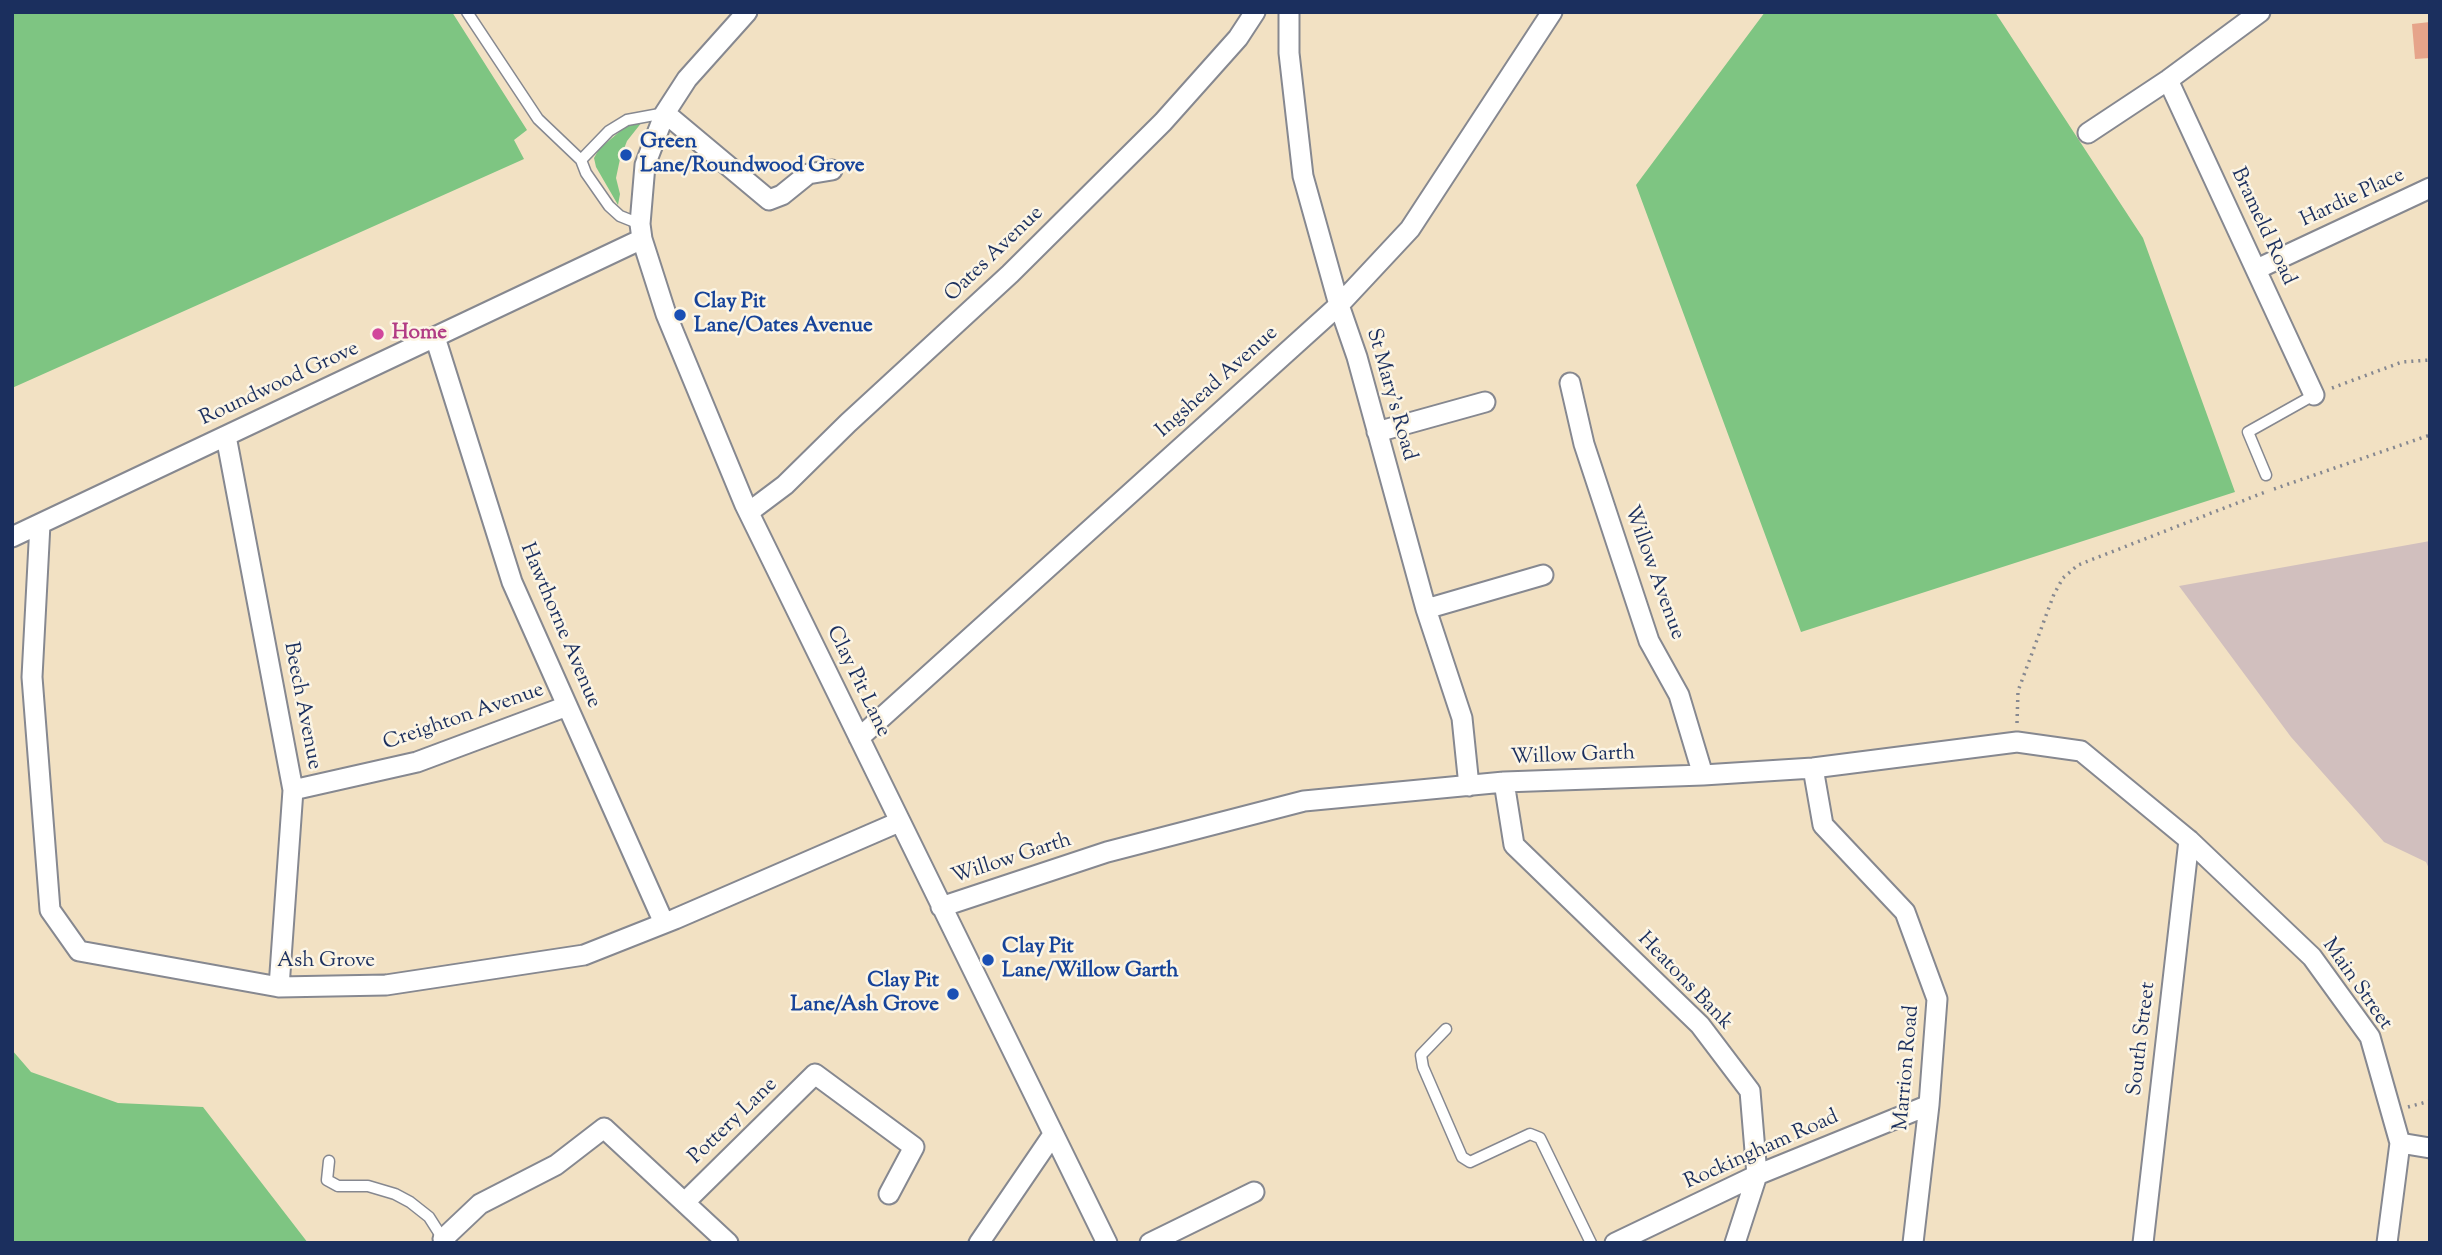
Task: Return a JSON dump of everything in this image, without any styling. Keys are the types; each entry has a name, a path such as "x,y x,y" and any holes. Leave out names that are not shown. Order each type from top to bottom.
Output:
{"street":[{"path":"641,231 645,165 665,113 687,79 747,12"},
{"name":"Oates Avenue","path":"749,512 785,485 848,423 1010,274 1163,122 1238,38 1255,12"},
{"name":"St Mary's Road","path":"1289,12 1289,54 1303,176 1339,305 1357,358 1426,610 1462,718 1469,786"},
{"name":"Ingshead Avenue","path":"859,738 1339,305 1409,229 1552,12"},
{"path":"2088,133 2168,80 2260,12"},
{"name":"Brameld Road","path":"2168,80 2314,395"},
{"path":"665,113 769,200 782,195 808,174 832,170"},
{"name":"Hardie Place","path":"2257,269 2430,188"},
{"name":"Clay Pit Lane","path":"641,231 666,314 749,512 1052,1136 1107,1243"},
{"name":"Roundwood Grove","path":"12,537 435,337 641,231"},
{"name":"Hawthorne Avenue","path":"435,337 512,582 664,923"},
{"name":"Willow Avenue","path":"1570,383 1584,444 1649,641 1679,695 1703,775"},
{"path":"1377,432 1485,402"},
{"name":"Beech Avenue","path":"226,436 293,790 279,987"},
{"name":"Ash Grove","path":"40,524 32,677 50,910 79,951 279,987 386,985 584,955 899,822"},
{"path":"1426,610 1543,575"},
{"name":"Creighton Avenue","path":"293,790 417,762 567,706"},
{"name":"Willow Garth","path":"941,907 1107,852 1304,801 1504,782 1814,768 2017,742 2081,751 2189,840"},
{"name":"Marrion Road","path":"1814,768 1823,825 1905,912 1937,999 1929,1105 1913,1243"},
{"name":"Heatons Bank","path":"1504,782 1514,845 1700,1025 1750,1091 1757,1175 1735,1243"},
{"name":"Main Street","path":"2189,840 2312,957 2370,1037 2400,1143 2387,1243"},
{"name":"South Street","path":"2143,1243 2189,840"},
{"name":"Pottery Lane","path":"685,1202 815,1074 914,1147 889,1194"},
{"name":"Rockingham Road","path":"1615,1243 1757,1175 1929,1105"},
{"path":"445,1241 480,1204 555,1166 604,1128 728,1243"},
{"path":"979,1243 1052,1136"},
{"path":"2400,1143 2430,1148"},
{"path":"1150,1243 1254,1192"}],"lane":[{"path":"467,12 538,119 581,160 586,173 609,206 641,231"},
{"path":"581,160 609,131 627,120 665,113"},
{"path":"2266,475 2248,432 2314,395"},
{"path":"1446,1029 1421,1055 1423,1068 1462,1157 1470,1162 1530,1134 1540,1138 1591,1243"},
{"path":"329,1161 327,1180 338,1186 368,1186 395,1194 429,1217 445,1241"}],"path":[{"path":"2314,395 2402,362 2430,360"},
{"path":"2017,742 2018,691 2054,594 2063,578 2078,565 2272,490 2430,435"},
{"path":"2266,475 2272,490"}],"shaded area":[{"path":"2430,541 2430,871 2426,862 2384,842 2291,737 2179,586"}],"green space":[{"path":"12,12 452,12 527,130 514,140 524,159 12,388"},
{"path":"1765,12 1995,12 2143,238 2235,492 1801,632 1636,185"},
{"path":"631,122 642,122 627,141 620,159 616,178 620,194 618,205 596,167 594,158 599,149"},
{"path":"12,1050 31,1072 118,1103 203,1107 308,1243 12,1243"}],"building":[{"path":"2430,22 2430,58 2415,59 2412,24"}],"place":[{"name":"Green Lane/Roundwood Grove","path":"626,155"},
{"name":"Clay Pit Lane/Oates Avenue","path":"680,315"},
{"name":"Home","path":"378,334"},
{"name":"Clay Pit Lane/Willow Garth","path":"988,960"},
{"name":"Clay Pit Lane/Ash Grove","path":"953,994"}]}
